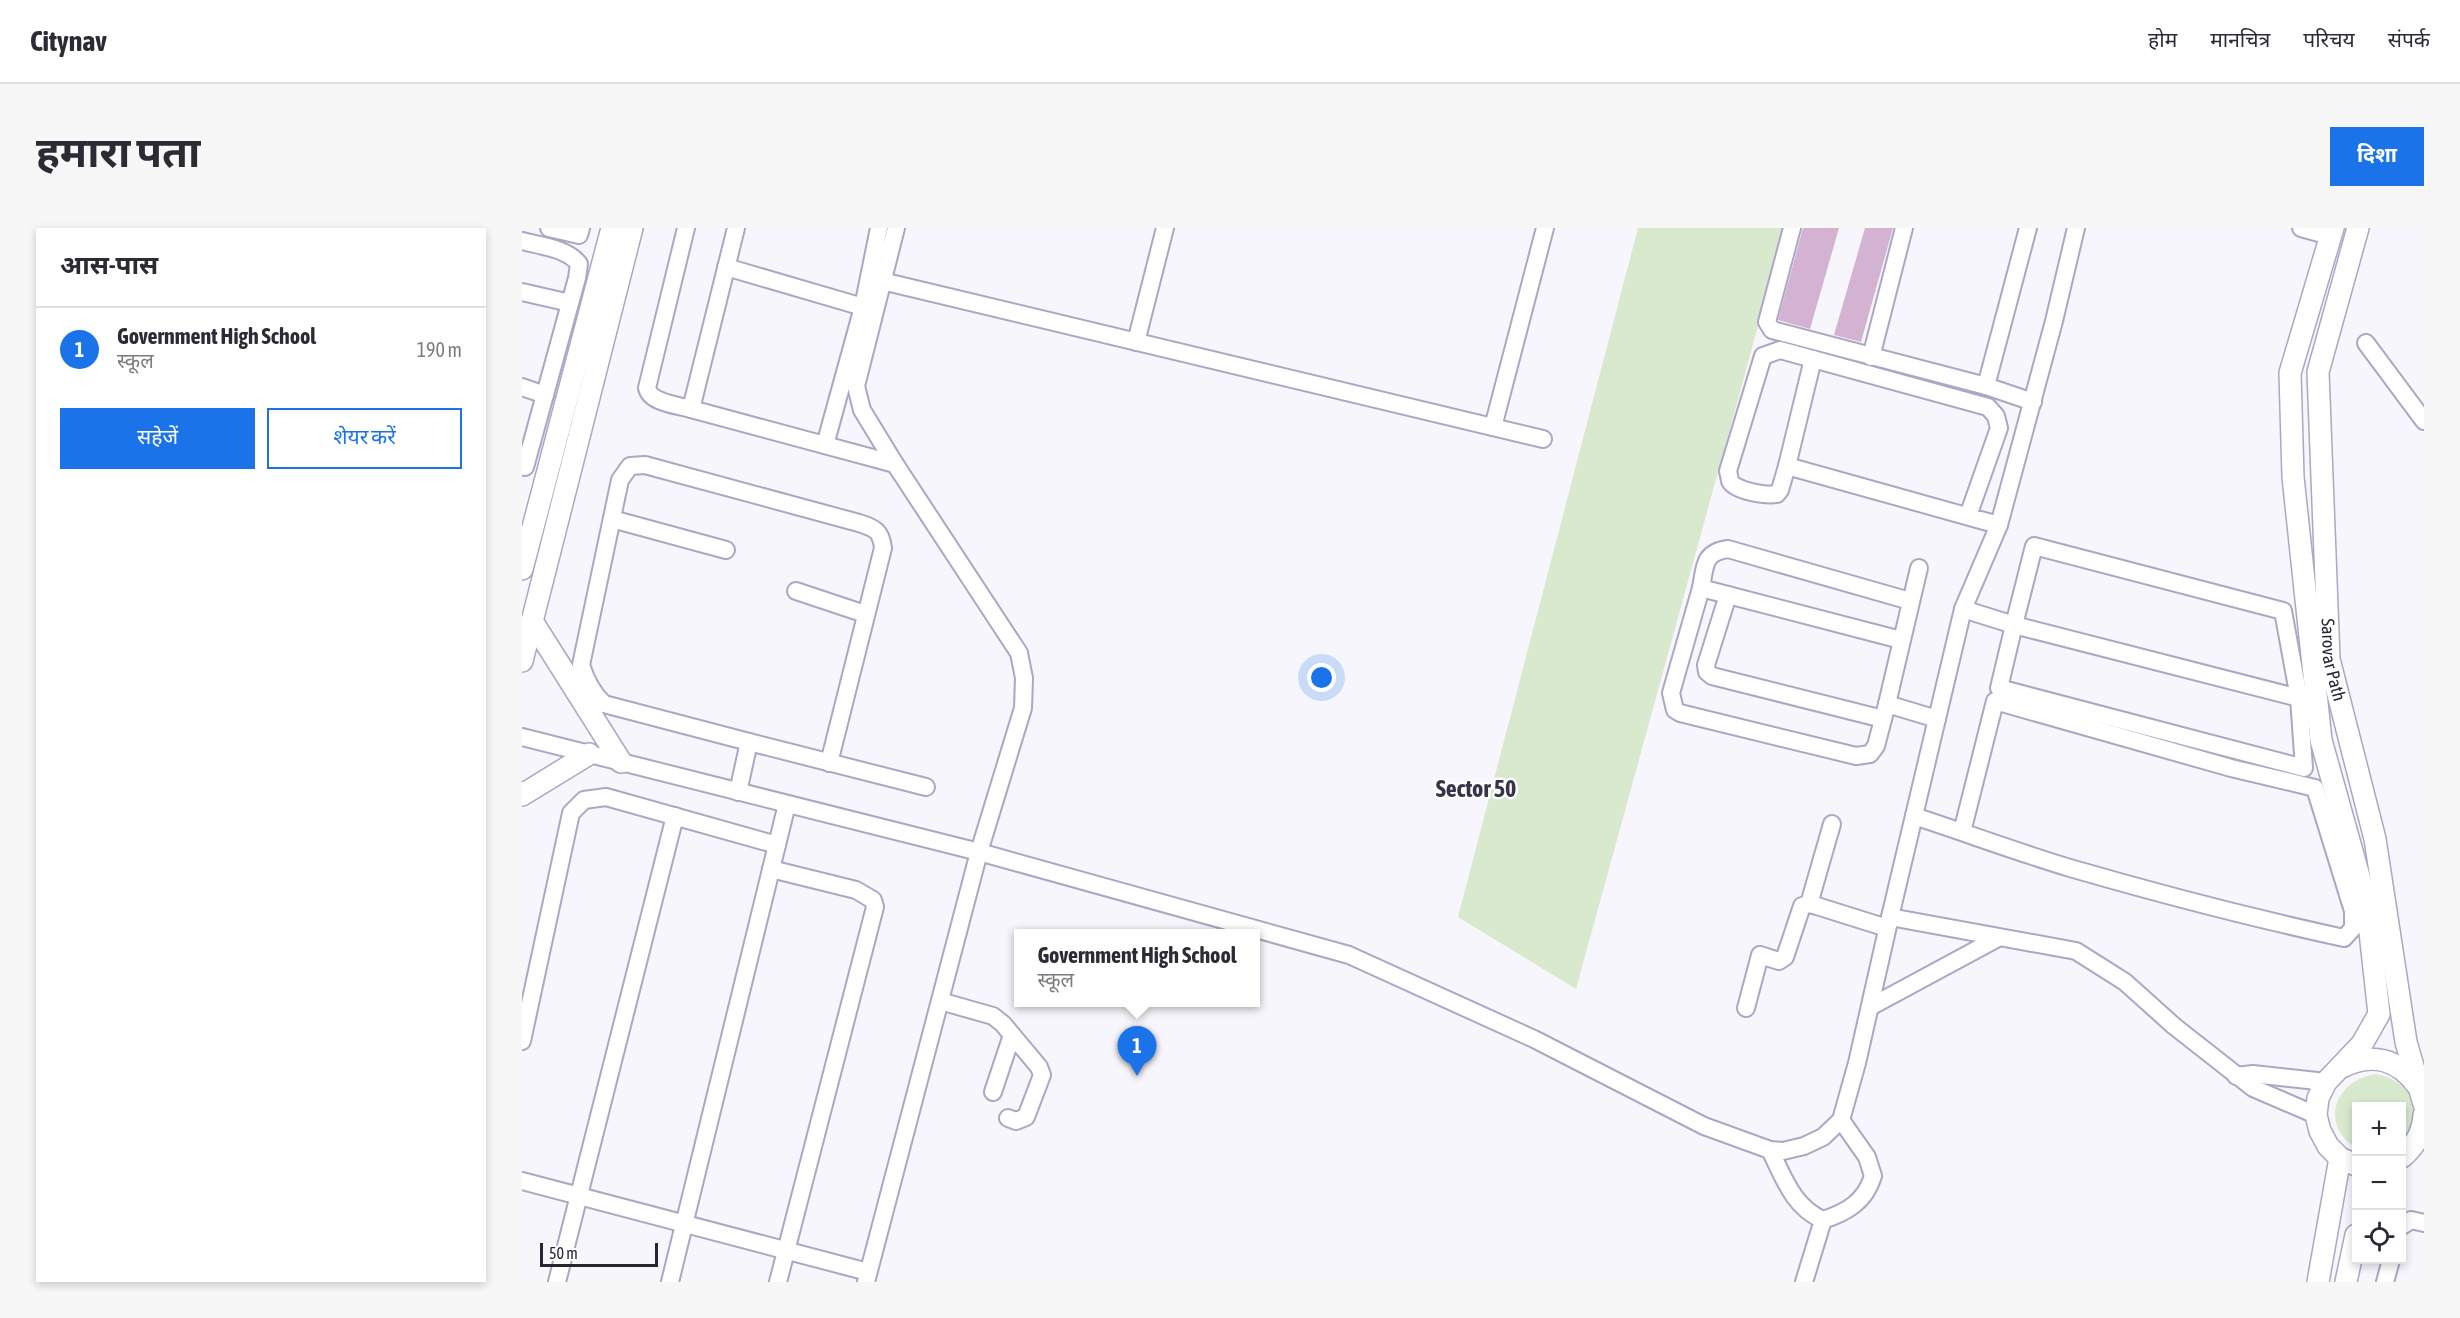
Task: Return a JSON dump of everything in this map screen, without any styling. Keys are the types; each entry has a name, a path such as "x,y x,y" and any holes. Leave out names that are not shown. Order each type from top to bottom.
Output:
{"main road":[{"path":"522,568 612,228"},
{"path":"522,661 632,228"},
{"name":"Sarovar Path","path":"2358,228 2318,372 2329,659 2374,839 2406,1042 2422,1096"},
{"path":"2318,1282 2348,1161 2324,1139 2316,1115 2318,1098 2332,1076 2362,1044 2379,1014 2367,905 2321,740 2293,477 2290,373 2332,232"},
{"path":"532,621 621,762"},
{"path":"522,795 589,754"},
{"path":"2332,1076 2354,1061 2373,1058 2392,1062 2408,1073 2422,1096"},
{"path":"2413,1148 2423,1126 2424,1115"},
{"path":"2346,1282 2352,1254"}],"street":[{"path":"549,228 579,235 581,228"},
{"path":"686,228 647,388 648,394 654,399 895,464"},
{"path":"691,409 736,228"},
{"path":"825,445 863,307 879,228"},
{"path":"522,1181 786,1251 867,1277 979,852 1023,708 1024,678 1019,653 862,410 856,386 896,228"},
{"path":"1136,342 1165,228"},
{"path":"1493,427 1545,228"},
{"path":"1792,228 1767,322 1772,330 1986,386 2032,402"},
{"path":"1871,357 1904,228"},
{"path":"1986,386 2028,228"},
{"path":"1260,930 1349,955 1534,1039 1704,1126 1770,1150 1783,1151 1804,1146 1823,1137 1841,1120 1870,1007 1888,922 1963,609 1999,525 2076,228"},
{"path":"2301,228 2332,232"},
{"path":"522,241 562,252 574,257 579,264 545,395 527,441 525,467 522,466"},
{"path":"726,267 863,307"},
{"path":"882,281 1543,439"},
{"path":"522,292 570,303"},
{"path":"2366,343 2424,421"},
{"path":"1813,359 1780,490 1777,494 1767,496 1742,489 1730,481 1728,471 1763,356 1780,350 1813,359 1988,407 1996,416 1999,428 1968,516"},
{"path":"522,387 545,395"},
{"path":"829,763 883,548 882,536 874,528 645,465 630,466 622,474 582,665 592,693 604,704 613,707 829,763 927,787"},
{"path":"1786,466 1999,525"},
{"path":"612,519 726,550"},
{"path":"2034,546 2283,611 2299,698 2304,768 1999,688 2014,625 2034,546"},
{"path":"1910,601 1728,549 1716,551 1707,560 1671,693 1675,710 1856,756 1870,754 1876,746 1886,712 1919,568"},
{"path":"1701,588 1901,640"},
{"path":"796,591 865,614"},
{"path":"1728,595 1706,665 1707,672 1712,676 1886,712 1937,719"},
{"path":"1963,609 2014,625 2299,698"},
{"path":"1914,816 2069,868 2276,923 2344,938 2353,928 2353,911 2315,788 2231,768 1995,701 1962,832"},
{"path":"522,737 979,852 1256,929"},
{"path":"738,792 749,742"},
{"path":"522,1041 571,813 584,800 606,797 777,844"},
{"path":"670,1282 787,804"},
{"path":"557,1282 675,816"},
{"path":"1809,904 1832,824"},
{"path":"771,869 856,890 873,900 875,907 778,1282"},
{"path":"1746,1008 1760,954 1779,961 1785,957 1802,906 1809,904 1888,922 2076,951 2125,982 2174,1026 2253,1088 2316,1115"},
{"path":"1870,1007 1998,938"},
{"path":"940,1001 993,1016 1039,1067 1041,1075 1026,1117 1016,1121 1008,1118"},
{"path":"993,1092 1012,1035"},
{"path":"2236,1076 2253,1074 2332,1076"},
{"path":"1770,1150 1797,1203 1808,1214 1823,1220 1843,1213 1859,1201 1871,1184 1873,1176 1867,1157 1841,1120"},
{"path":"1804,1282 1823,1220"},
{"path":"2406,1223 2410,1220 2424,1223"},
{"path":"2385,1282 2390,1264"}],"green space":[{"path":"1638,228 1785,228 1576,989 1458,917"},
{"path":"2376,1074 2399,1083 2406,1090 2413,1108 2412,1119 2406,1135 2406,1102 2352,1102 2352,1144 2345,1138 2338,1127 2335,1116 2337,1104 2350,1085"}],"building":[{"path":"1803,228 1839,228 1810,329 1778,320"},
{"path":"1865,228 1893,228 1861,342 1834,335"}],"place":[{"name":"Government High School","path":"1137,1076"}],"district":[{"name":"Sector 50","path":"1476,789"}]}
